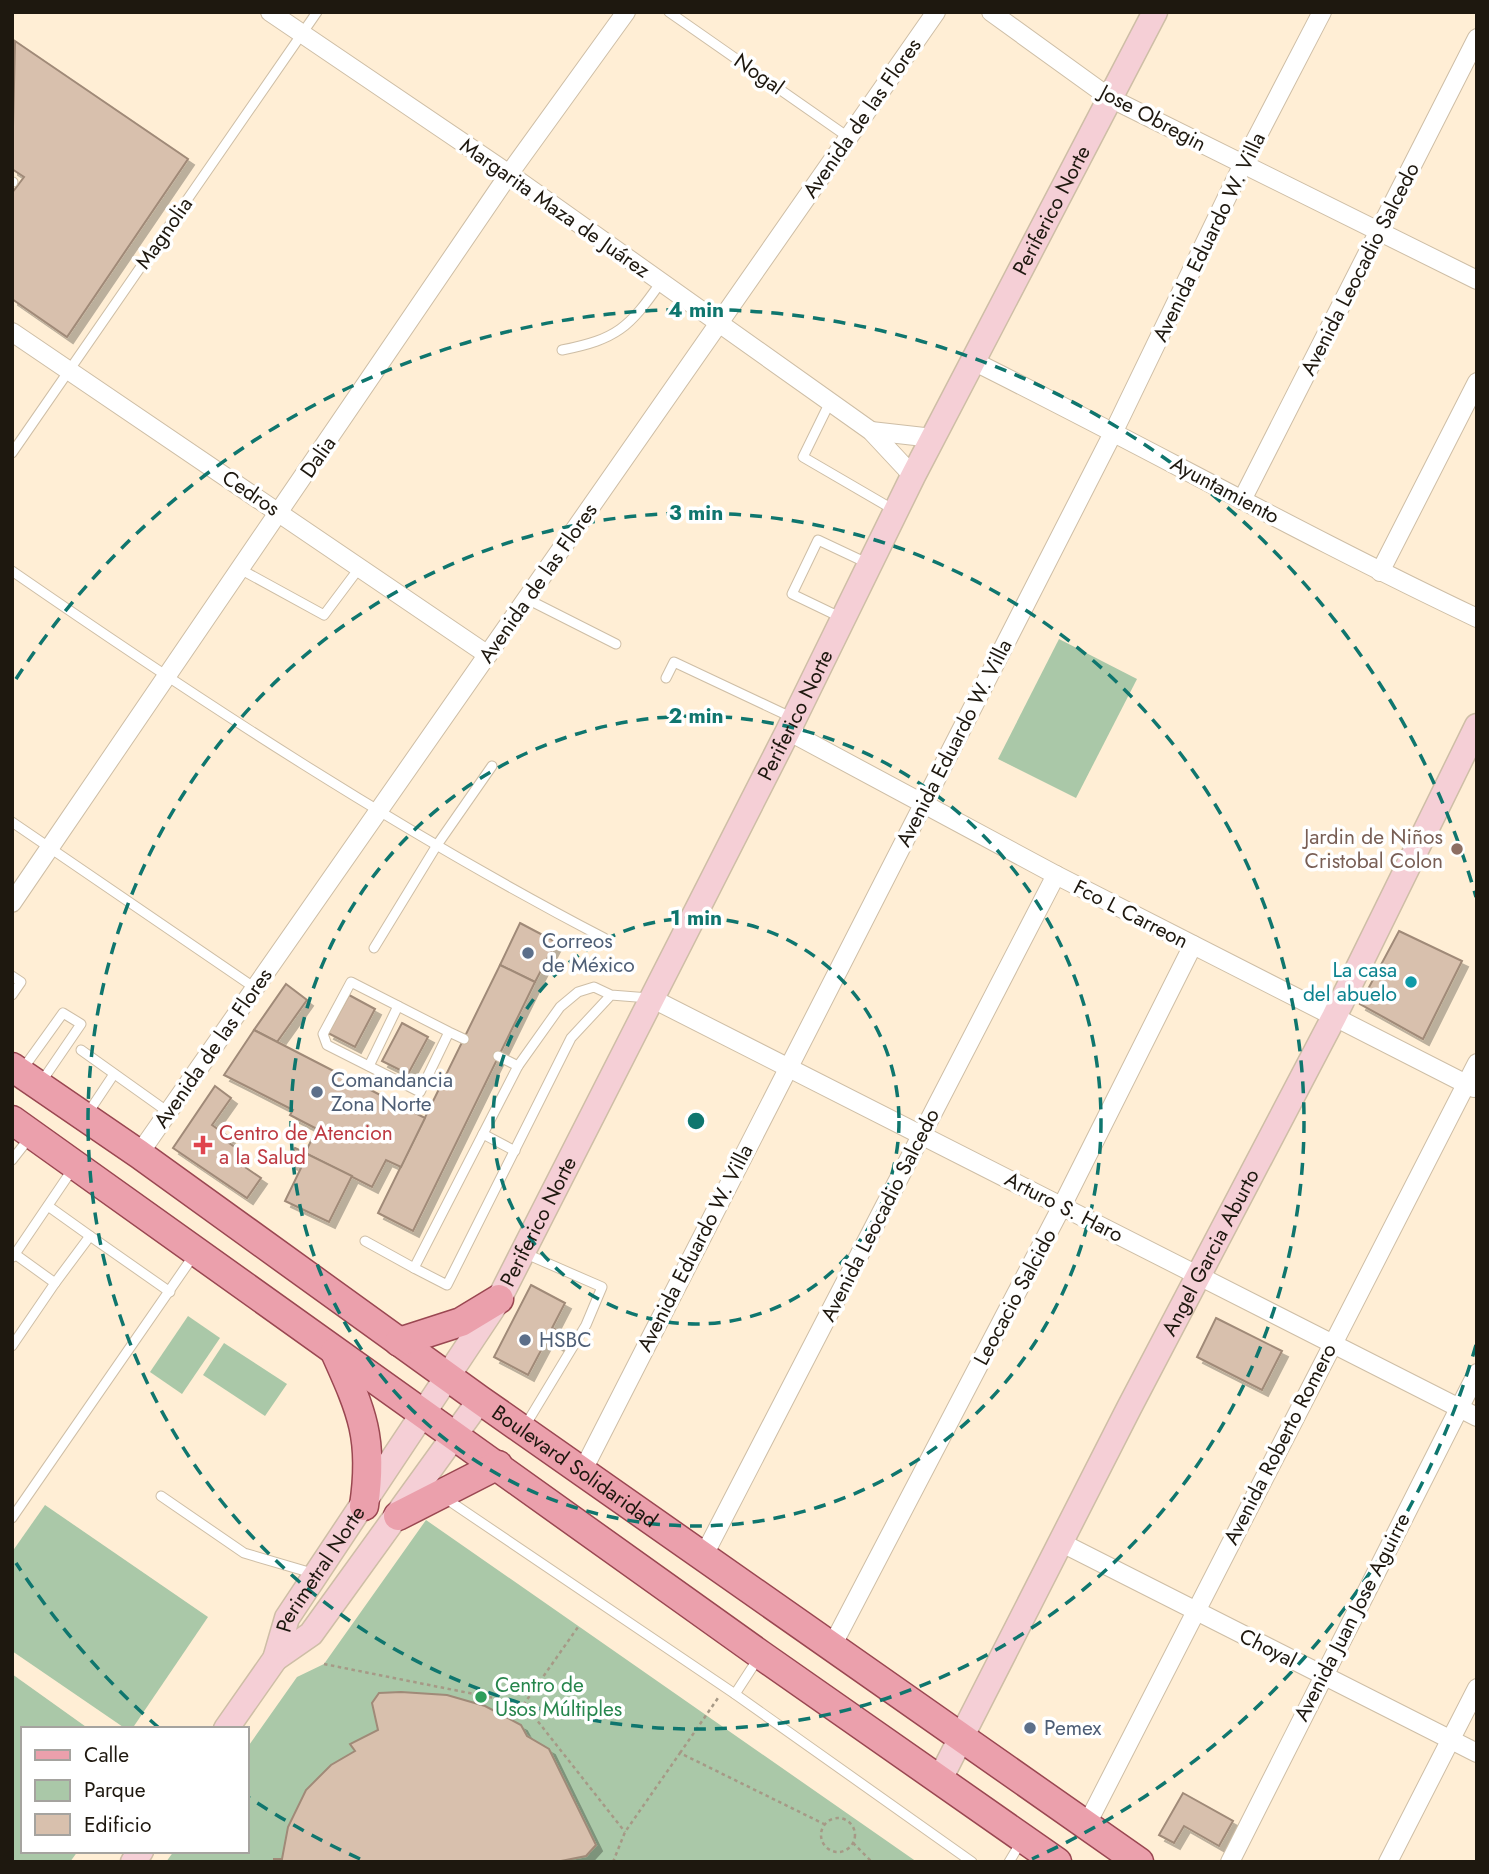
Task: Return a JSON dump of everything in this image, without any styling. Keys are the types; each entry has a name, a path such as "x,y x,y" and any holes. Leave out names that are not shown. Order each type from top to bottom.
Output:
{"main road":[{"name":"Boulevard Solidaridad","path":"24,1075 139,1154 582,1472 705,1555 1139,1862"},
{"name":"Boulevard Solidaridad","path":"22,1127 761,1655 940,1779 1016,1850 1057,1862"},
{"path":"398,1342 461,1322 499,1299"},
{"path":"364,1506 370,1466 365,1429 340,1354 373,1324"},
{"path":"398,1516 438,1493 498,1465"}],"street":[{"name":"Margarita Maza de Juárez","path":"271,12 509,174 871,431 913,476"},
{"name":"Dalia","path":"12,903 509,174 626,12"},
{"name":"Avenida de las Flores","path":"139,1154 936,12"},
{"name":"Jose Obregin","path":"991,12 1110,98 1477,280"},
{"name":"Periferico Norte","path":"423,1413 499,1299 524,1252 791,725 895,511 1155,12"},
{"name":"Avenida Eduardo W. Villa","path":"582,1472 1114,431 1243,164 1322,12"},
{"name":"Avenida Leocadio Salcedo","path":"1242,500 1477,38"},
{"name":"Cedros","path":"12,332 488,655"},
{"name":"Ayuntamiento","path":"973,361 1114,431 1380,572 1477,618"},
{"path":"1380,572 1477,382"},
{"name":"Margarita Maza de Juárez","path":"871,431 933,438"},
{"name":"Fco L Carreon","path":"791,725 923,805 1471,1087"},
{"name":"Angel Garcia Aburto","path":"940,1779 1060,1542 1334,1017 1477,726"},
{"name":"Avenida Leocadio Salcedo","path":"705,1555 1056,875"},
{"name":"Leocacio Salcido","path":"832,1646 1062,1206 1193,946"},
{"name":"Arturo S. Haro","path":"651,998 788,1065 1477,1417"},
{"name":"Avenida Roberto Romero","path":"1086,1826 1331,1343 1471,1087 1477,1063"},
{"name":"Avenida Juan Jose Aguirre","path":"1230,1862 1322,1675 1477,1373"},
{"path":"275,1659 311,1634 480,1400"},
{"name":"Perimetral Norte","path":"227,1727 275,1659 287,1618 364,1506 423,1413"},
{"name":"Choyal","path":"1060,1542 1477,1754"},
{"path":"1388,1862 1477,1688"}],"lane":[{"name":"Magnolia","path":"12,453 317,12"},
{"name":"Nogal","path":"669,12 848,137"},
{"path":"562,350 601,342 632,320 661,282"},
{"path":"830,402 803,457 895,511"},
{"path":"843,618 792,594 818,540 870,564"},
{"path":"240,569 324,615 360,567"},
{"path":"12,570 166,676 379,810 513,891 604,939"},
{"path":"527,599 617,643"},
{"path":"666,678 674,662 791,725"},
{"path":"374,948 437,845 492,766"},
{"path":"12,822 255,988"},
{"path":"12,976 21,982 12,995"},
{"path":"449,1032 420,1092 327,1045 323,1034 351,982 464,1039"},
{"path":"414,1268 518,1066 560,1007 578,992 594,987 611,995 651,998"},
{"path":"365,1241 447,1285 571,1038 611,995"},
{"path":"369,1066 398,1006"},
{"path":"63,1013 81,1024 24,1075 63,1013"},
{"path":"81,1050 168,1112"},
{"path":"498,1056 518,1066"},
{"path":"85,1117 114,1074"},
{"path":"12,1160 22,1127"},
{"path":"483,1134 515,1151"},
{"path":"55,1283 13,1255 76,1164"},
{"path":"48,1206 170,1292"},
{"path":"12,1346 90,1236"},
{"path":"12,1518 197,1251"},
{"path":"523,1430 586,1325 603,1287 524,1252"},
{"path":"438,1493 725,1687 972,1862"},
{"path":"161,1496 244,1553 317,1574"},
{"path":"735,1694 761,1655"}],"path":[{"path":"524,1704 578,1627"},
{"path":"324,1664 524,1704 625,1832"},
{"path":"613,1862 625,1832 725,1687"},
{"path":"681,1753 824,1824"},
{"path":"834,1818 850,1821 855,1832 853,1843 839,1852 828,1849 821,1840 824,1824 834,1818"},
{"path":"853,1843 872,1862"}],"green space":[{"path":"1059,639 1137,679 1076,798 998,759"},
{"path":"188,1316 220,1338 182,1394 150,1372"},
{"path":"224,1343 287,1384 265,1416 203,1375"},
{"path":"45,1505 208,1617 133,1727 123,1727 12,1651 12,1552"},
{"name":"Centro de Usos Múltiples","path":"426,1520 917,1862 166,1862 173,1853 248,1853 248,1747 297,1677 324,1664"},
{"path":"12,1674 86,1727 21,1727 21,1853 77,1853 70,1862 12,1860"}],"building":[{"path":"15,41 188,159 67,337 12,299 12,193 24,177 12,169"},
{"name":"Correos de México","path":"520,923 556,942 535,982 500,965"},
{"name":"La casa del abuelo","path":"1399,931 1462,961 1423,1039 1360,1004"},
{"name":"Comandancia Zona Norte","path":"500,965 535,982 413,1231 378,1213"},
{"name":"Comandancia Zona Norte","path":"286,984 307,1000 277,1042 254,1030"},
{"path":"349,995 375,1009 355,1047 328,1033"},
{"path":"402,1023 428,1037 408,1074 382,1061"},
{"name":"Comandancia Zona Norte","path":"254,1030 425,1118 401,1167 386,1160 372,1187 305,1153 317,1129 290,1115 293,1110 224,1075"},
{"name":"Centro de Atencion a la Salud","path":"215,1086 231,1098 212,1125 229,1137 226,1141 245,1154 239,1163 261,1178 247,1198 173,1148"},
{"path":"295,1148 352,1176 329,1222 285,1201 301,1168 288,1162"},
{"path":"531,1285 565,1303 552,1328 564,1334 558,1345 547,1339 528,1375 494,1357"},
{"path":"1216,1318 1282,1351 1262,1390 1197,1357"},
{"path":"379,1693 447,1695 485,1706 521,1725 527,1736 549,1749 596,1845 586,1856 556,1862 274,1862 274,1859 282,1859 288,1827 306,1790 331,1765 355,1751 350,1744 378,1730 372,1703"},
{"path":"1183,1793 1233,1821 1219,1846 1184,1826 1174,1843 1159,1835"}],"place":[{"name":"Jardin de Niños Cristobal Colon","path":"1457,849"},
{"name":"Correos de México","path":"528,953"},
{"name":"La casa del abuelo","path":"1411,982"},
{"name":"Comandancia Zona Norte","path":"317,1092"},
{"name":"Centro de Atencion a la Salud","path":"203,1145"},
{"name":"HSBC","path":"525,1340"},
{"name":"Centro de Usos Múltiples","path":"481,1697"},
{"name":"Pemex","path":"1030,1728"}]}
